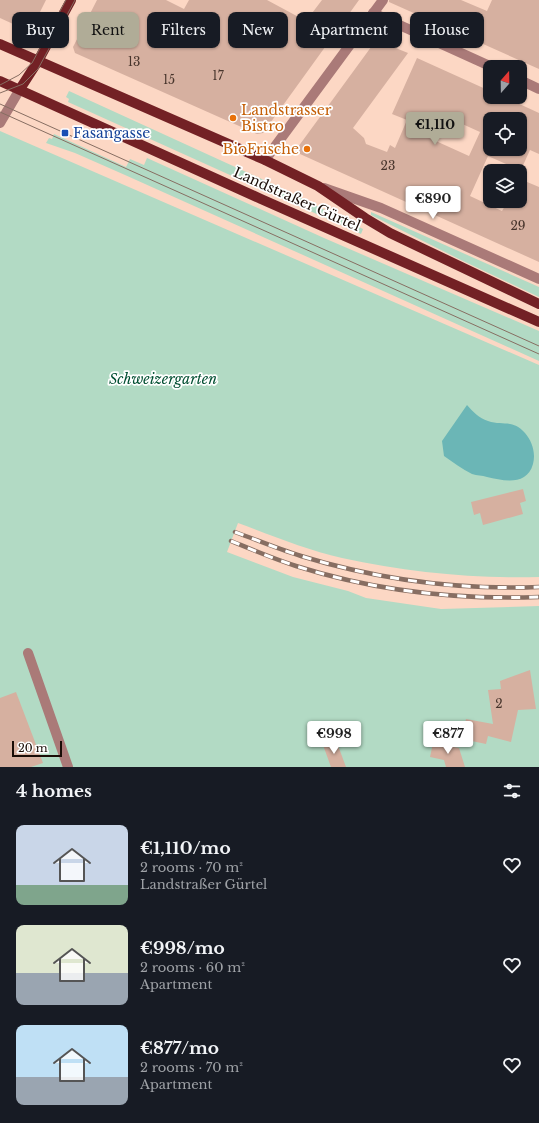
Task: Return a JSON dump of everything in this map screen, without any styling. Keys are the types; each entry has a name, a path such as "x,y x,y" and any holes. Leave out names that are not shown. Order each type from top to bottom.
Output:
{"main road":[{"path":"20,89 38,61 71,0"},
{"name":"Landstraßer Gürtel","path":"0,44 265,160 318,186 390,233 539,304"},
{"name":"Landstraßer Gürtel","path":"0,81 539,322"}],"street":[{"path":"374,12 383,0"},
{"path":"402,26 483,63"},
{"path":"265,160 347,48"},
{"path":"527,83 539,89"},
{"path":"0,123 20,89"},
{"name":"Landstraßer Gürtel","path":"318,186 381,208 539,279"},
{"path":"28,653 68,767"}],"green space":[{"path":"69,91 277,186 363,229 361,234 68,102 69,99 66,97"},
{"name":"Schweizergarten","path":"0,131 539,365 539,577 490,577 440,574 366,563 316,551 238,523 227,552 293,577 348,591 366,598 441,609 539,606 539,767 0,767"},
{"path":"54,134 126,167 130,159 144,165 147,158 324,238 539,331 539,361 125,175 75,153 46,143 49,138 52,139"},
{"path":"371,212 539,287 539,297 371,215"}],"water":[{"path":"467,405 485,420 512,424 525,433 530,440 534,451 533,464 526,476 514,480 501,480 474,475 444,456 442,441"}],"building":[{"path":"0,0 46,0 40,12 12,12 12,24 0,18"},
{"path":"97,0 166,0 184,9 189,0 267,0 296,16 296,48 324,48 263,133 257,134 75,53 73,47 77,39 77,48 139,48 139,12 91,12"},
{"path":"322,0 359,0 350,12 313,12"},
{"path":"389,0 461,0 487,11 492,0 539,0 539,69 527,64 527,60 519,60 484,44 484,12 411,12 389,2"},
{"path":"370,48 396,48 408,53 353,128 364,138 366,144 387,152 390,145 395,148 407,120 392,114 417,58 483,88 483,104 519,104 539,113 539,154 530,150 524,164 506,164 488,156 483,164 470,196 483,202 483,208 496,208 502,211 504,208 527,208 527,182 539,187 539,262 300,154 298,147","holes":["438,113 480,132 469,156 427,137"]},
{"path":"523,489 526,501 520,503 523,514 483,525 480,513 474,515 471,502"},
{"path":"530,670 536,709 518,710 511,742 488,736 486,744 462,739 466,719 493,724 488,690 501,689 500,681"},
{"path":"16,692 43,763 31,767 0,767 0,698"},
{"path":"336,740 346,767 331,767 323,745"},
{"path":"433,743 459,748 465,767 446,767 444,760 430,757"}],"tram line":[{"path":"0,85 19,75 32,63 66,0"},
{"path":"0,93 23,84 38,69 75,0"},
{"path":"0,104 539,346"},
{"path":"0,112 539,354"}],"railway":[{"path":"235,532 301,556 389,577 449,585 509,588 539,587"},
{"path":"231,541 296,566 326,575 386,588 478,597 539,597"}],"place":[{"name":"Landstrasser Bistro","path":"233,118"},
{"name":"Fasangasse","path":"65,133"},
{"name":"BioFrische","path":"307,149"}]}
